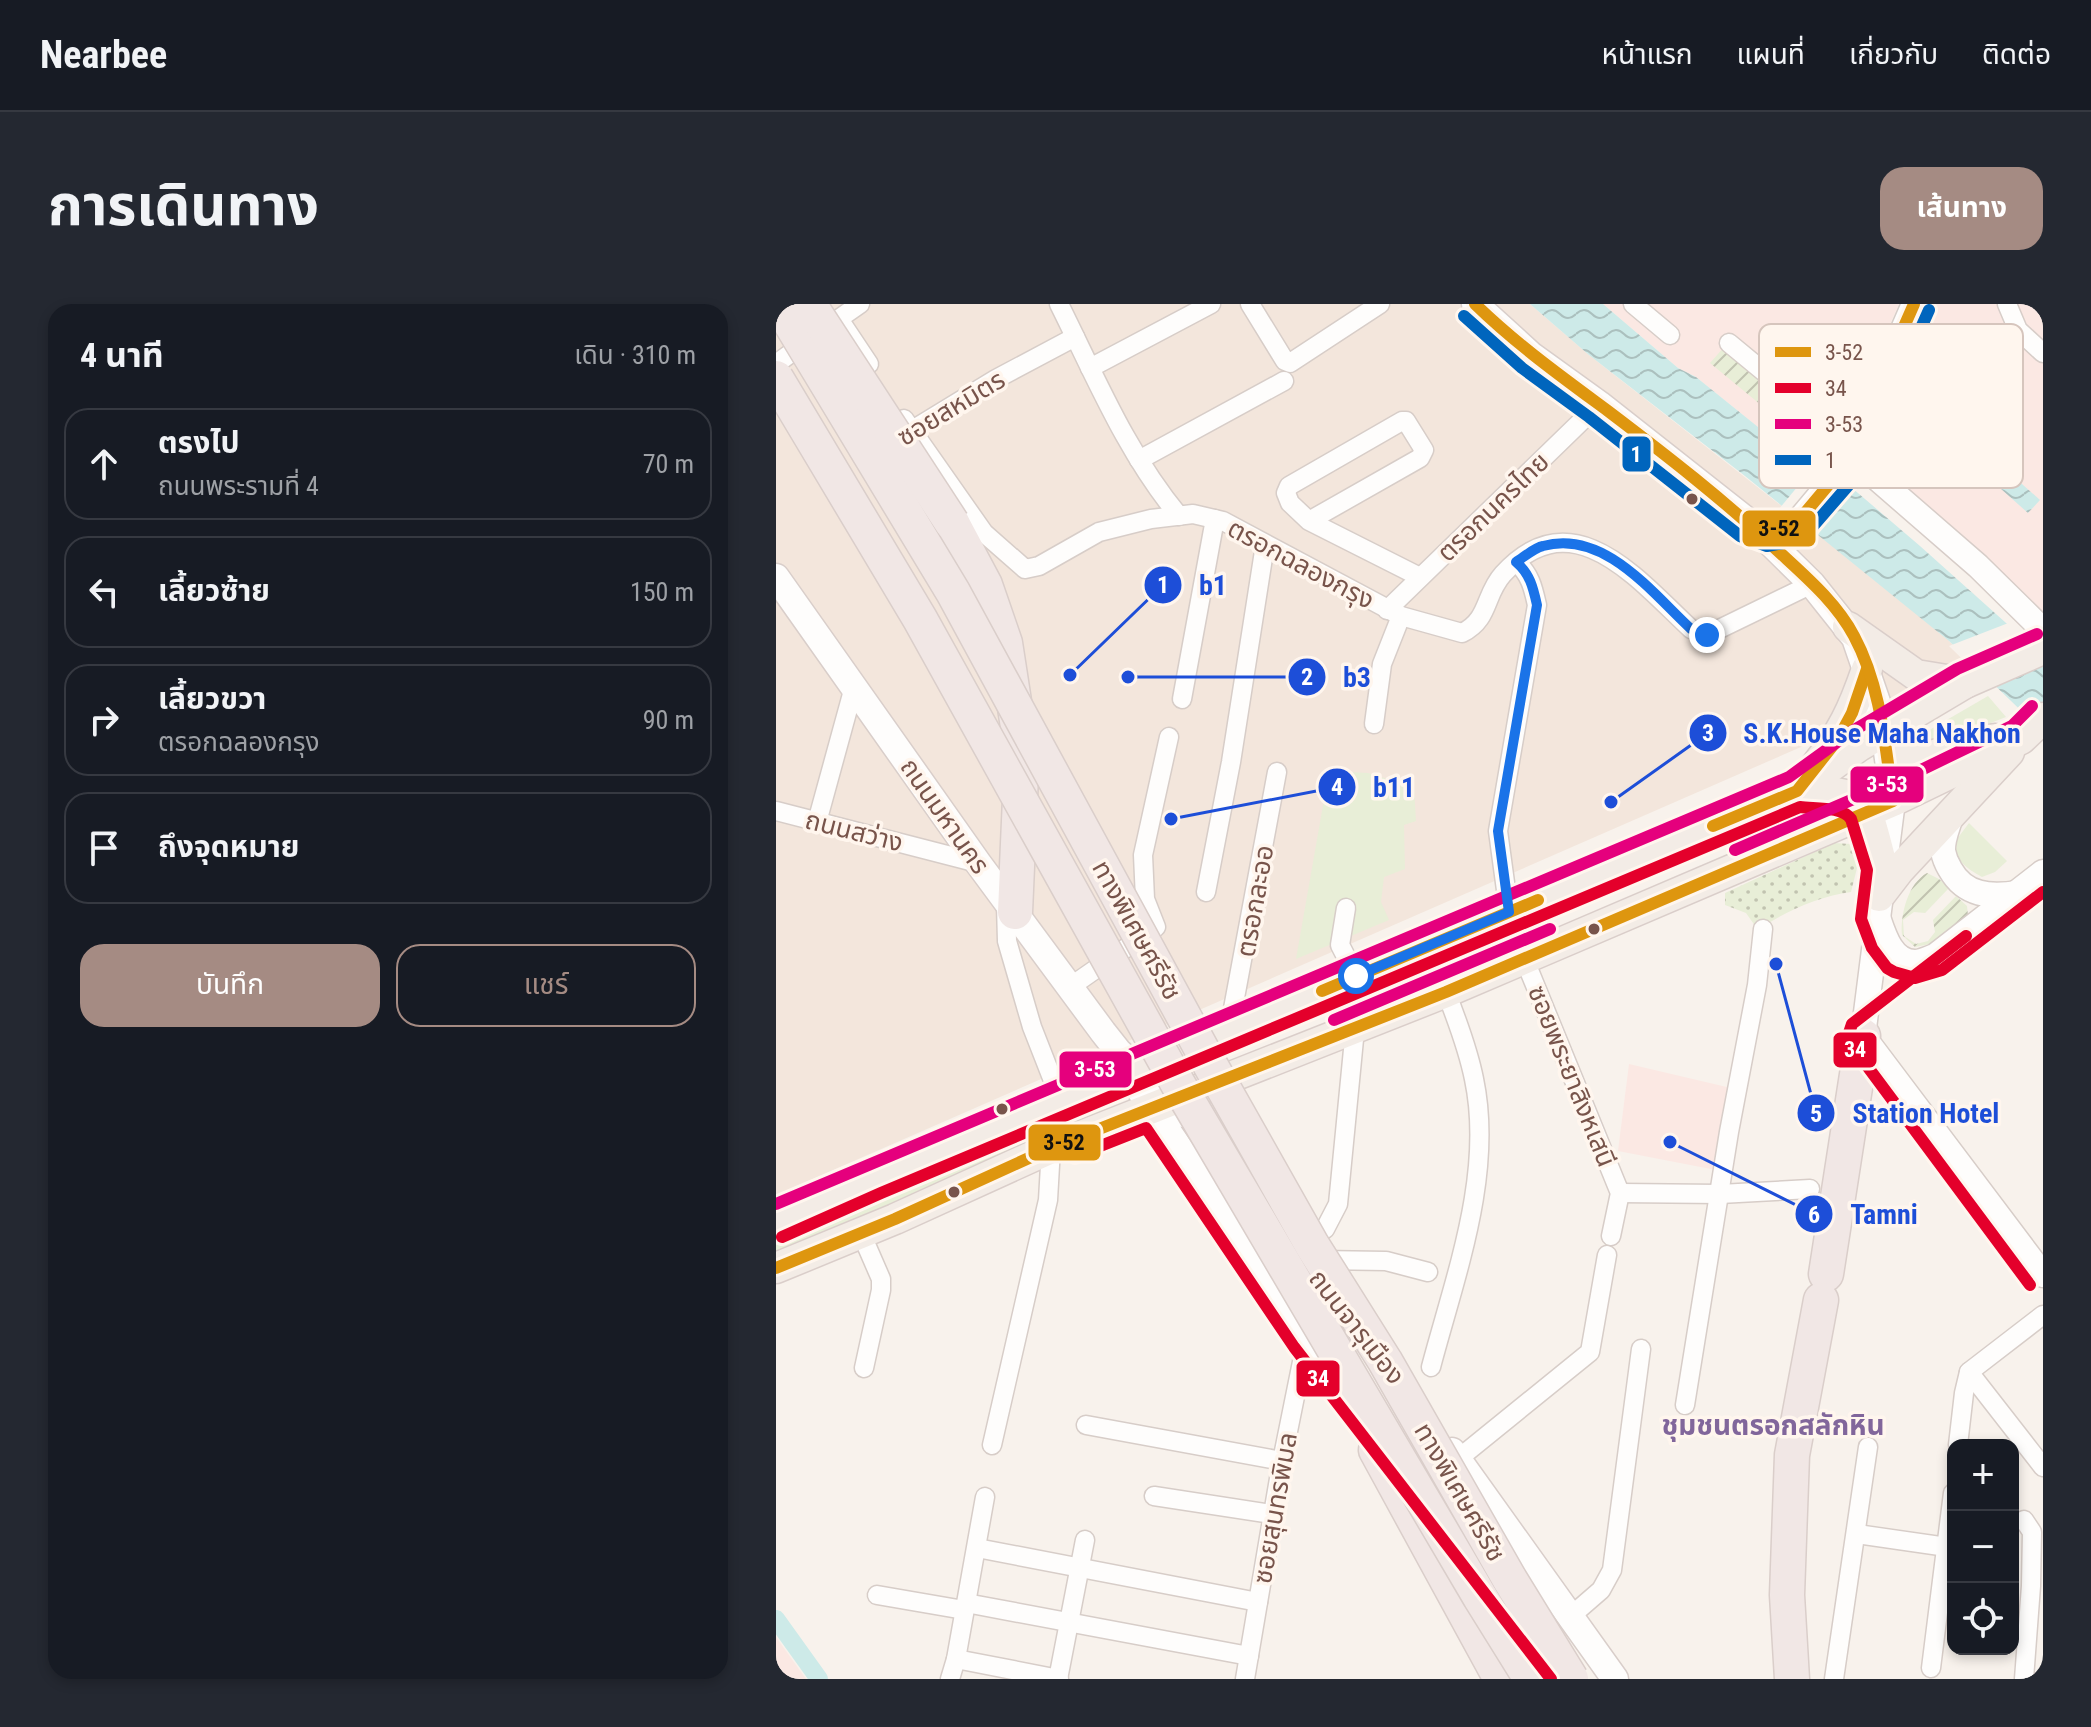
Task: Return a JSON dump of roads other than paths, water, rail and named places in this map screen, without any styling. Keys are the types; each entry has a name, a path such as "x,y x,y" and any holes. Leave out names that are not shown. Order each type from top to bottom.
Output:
{"highway":[{"name":"ทางพิเศษศรีรัช","path":"779,304 953,592 1207,1059 1312,1245 1385,1361 1509,1578 1571,1679"},
{"path":"824,311 952,523 985,585 1005,643 1022,753 1010,906"},
{"name":"ทางพิเศษศรีรัช","path":"776,378 920,619 1178,1084 1531,1679"},
{"path":"1022,753 1187,1048"},
{"path":"1792,1679 1787,1595 1792,1455 1824,1287 1863,1036"},
{"path":"1336,1375 1501,1679"}],"main road":[{"path":"1475,304 1531,355 1599,404 1750,523 1810,581 1848,627 1867,669 1883,731 1900,753 1915,760 2033,728"},
{"name":"ถนนมหานคร","path":"779,586 1127,1064"},
{"path":"1848,627 1916,675 1970,681"},
{"path":"776,1222 1061,1101 1127,1064 1187,1048 1797,791 1883,731 1970,681 2043,649"},
{"path":"1797,791 1838,739 1852,713 1867,669"},
{"path":"776,1268 1051,1148 1446,992 1879,807 2033,728"},
{"path":"1880,893 2033,728"},
{"path":"1797,791 1843,795 1879,807"},
{"path":"1879,807 1880,893"},
{"name":"ถนนจารุเมือง","path":"1127,1064 1161,1105 1307,1337 1571,1679"},
{"name":"ถนนจารุเมือง","path":"1161,1105 1209,1139 1301,1254 1458,1459 1615,1679"}],"street":[{"path":"776,364 824,311 860,304"},
{"path":"1059,304 1139,460 1179,516"},
{"path":"1090,368 1211,304"},
{"path":"1250,304 1285,361 1290,363 1380,304"},
{"path":"1633,304 1670,335"},
{"path":"1905,324 1914,304"},
{"path":"2007,304 2015,324"},
{"name":"ตรอกฉลองกรุง","path":"824,311 984,533 1025,569 1039,566 1099,532 1151,519 1193,514 1223,521 1394,613 1462,633 1475,626 1501,576 1541,546 1576,543 1608,555 1691,629 1707,635 1810,581"},
{"path":"2023,336 2043,353"},
{"name":"ซอยสหมิตร","path":"828,482 996,379 1075,337"},
{"path":"1729,343 1759,368"},
{"path":"1139,460 1284,381"},
{"name":"ตรอกนครไทย","path":"1394,613 1420,577 1599,404"},
{"path":"1309,521 1420,458 1424,450 1409,423 1402,421 1289,486 1286,493 1290,503 1309,521 1420,577"},
{"path":"1810,581 1795,541 1794,526 1823,488"},
{"path":"1888,488 1978,566 2043,630"},
{"path":"1182,699 1215,519"},
{"path":"1750,523 1768,530 1794,526"},
{"name":"ตรอกละออ","path":"1206,892 1231,762 1265,545"},
{"path":"1509,912 1498,831 1537,605 1526,570 1516,562"},
{"path":"1374,724 1382,664 1394,613"},
{"path":"817,822 854,687"},
{"path":"1879,807 1883,731"},
{"path":"1070,987 1156,927 1145,899 1143,855 1169,737"},
{"name":"ตรอกละออ","path":"1229,1030 1277,772"},
{"name":"ถนนสว่าง","path":"776,811 978,863"},
{"path":"1952,813 1943,850 1957,880 1967,890 1982,894 2018,893"},
{"path":"1880,893 1886,940 1899,957 1914,962 1935,956 2043,872"},
{"path":"1880,893 1863,1036 2043,1275"},
{"path":"1010,906 1007,941 1032,1027 1061,1101"},
{"path":"1346,908 1340,945 1356,976"},
{"path":"1685,1405 1729,1132 1757,985 1763,929"},
{"name":"ซอยพระยาสิงหเสนี","path":"1524,958 1620,1193 1611,1236"},
{"path":"1431,1367 1465,1239 1477,1172 1479,1124 1474,1078 1446,992"},
{"path":"1301,1254 1325,1229 1338,1204 1355,1029"},
{"path":"992,1445 1048,1200 1051,1148"},
{"name":"ซอยพระยาสิงหเสนี","path":"1620,1193 1720,1194 1810,1189"},
{"path":"861,1233 881,1279 864,1368"},
{"path":"1301,1254 1386,1261 1428,1272"},
{"path":"1458,1459 1590,1352 1607,1255"},
{"path":"1959,1439 1969,1372 2043,1315"},
{"name":"ซอยสุนทรพิมล","path":"1245,1679 1272,1514 1307,1337"},
{"path":"1571,1616 1601,1590 1612,1570 1641,1349"},
{"path":"1969,1372 2043,1467"},
{"path":"1086,1425 1282,1461"},
{"path":"1834,1679 1868,1447"},
{"path":"1154,1496 1272,1514"},
{"path":"950,1679 985,1497"},
{"path":"2024,1520 2032,1532 2024,1679"},
{"path":"1857,1534 1947,1547 1931,1668"},
{"path":"956,1659 1058,1679 1085,1540"},
{"path":"977,1548 1258,1602"},
{"path":"877,1595 1070,1623 1249,1656"}],"water":[{"path":"1530,304 1603,304 1678,368 1696,377 1759,426 1759,487 1745,476 1589,355"},
{"path":"2023,485 2040,500 2028,513 2000,488 2023,488"},
{"path":"1760,488 1852,488 1920,546 2043,656 2043,732 1949,641"}],"waterway":[{"path":"776,1619 819,1679"}],"place":[{"name":"b1","path":"1070,675"},
{"name":"b3","path":"1128,677"},
{"name":"S.K.House Maha Nakhon","path":"1611,802"},
{"name":"b11","path":"1171,819"},
{"name":"Station Hotel","path":"1776,964"},
{"name":"Tamni","path":"1670,1142"}],"district":[{"name":"ชุมชนตรอกสลักหิน","path":"1773,1425"}]}
